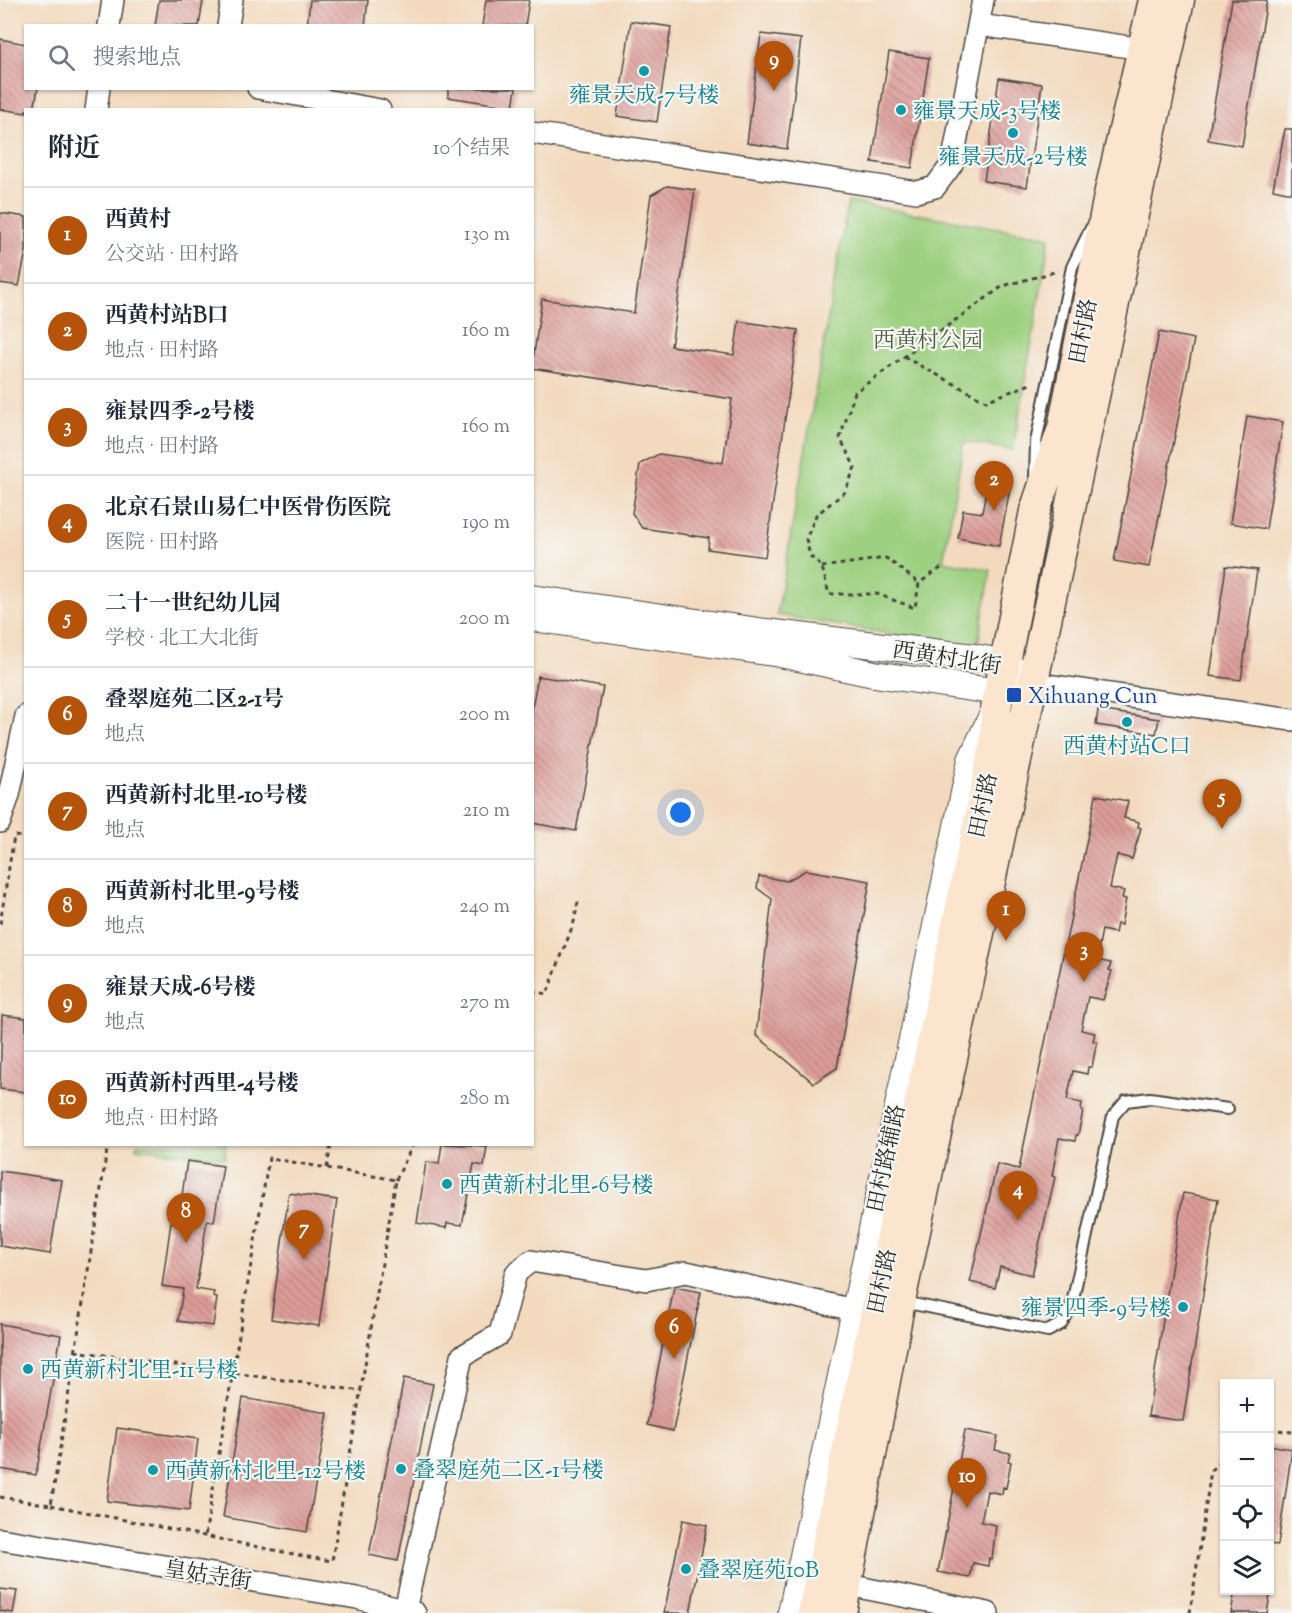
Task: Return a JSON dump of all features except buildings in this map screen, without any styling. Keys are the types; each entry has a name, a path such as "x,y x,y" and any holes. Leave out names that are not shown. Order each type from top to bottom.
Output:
{"main road":[{"name":"田村路","path":"813,1613 846,1402 995,744 998,700 1035,511 1063,428 1110,191 1154,0"},
{"name":"田村路","path":"844,1599 900,1301 1179,0"}],"street":[{"path":"109,24 113,0"},
{"path":"228,24 232,0"},
{"path":"534,133 917,192 926,191 935,187 952,164 983,0"},
{"path":"980,25 1143,49"},
{"path":"96,108 99,90"},
{"path":"269,90 369,108"},
{"name":"西黄村北街","path":"534,598 1006,663 1032,683 998,700 780,654 534,618"},
{"path":"1032,683 1292,720"},
{"name":"田村路辅路","path":"791,1613 846,1402 854,1310 970,760 998,700"},
{"path":"0,822 9,795 24,725"},
{"path":"410,1611 462,1356 500,1335 516,1274 531,1261 646,1280 686,1272 854,1310"},
{"name":"皇姑寺街","path":"0,1539 357,1598 410,1611"},
{"path":"844,1599 988,1613"}],"lane":[{"path":"1035,511 1036,442 1072,267 1110,191"},
{"path":"900,1301 1048,1331 1061,1324 1071,1308 1113,1116 1126,1101 1150,1098 1228,1109"}],"path":[{"path":"941,568 919,582 915,608 877,594 829,594 822,567 810,556 806,539 816,515 845,492 855,467 840,438 855,392 1003,286 1072,267"},
{"path":"903,357 986,401 1049,377"},
{"path":"822,567 886,558 919,582"},
{"path":"0,924 14,836 24,837"},
{"path":"534,991 547,994 574,922 578,902"},
{"path":"51,1505 108,1146"},
{"path":"327,1168 331,1146"},
{"path":"0,1497 332,1561 396,1180 412,1146"},
{"path":"205,1536 269,1158 396,1180"},
{"path":"75,1351 362,1391"},
{"path":"1274,1430 1292,1432"},
{"path":"1190,1613 1211,1470 1220,1462"}],"green space":[{"name":"西黄村公园","path":"848,202 1050,237 1013,450 964,442 943,561 991,570 977,649 777,615"},
{"path":"136,1146 226,1146 225,1158 136,1148"}],"place":[{"name":"雍景天成-7号楼","path":"644,71"},
{"name":"雍景天成-6号楼","path":"774,91"},
{"name":"雍景天成-3号楼","path":"901,110"},
{"name":"雍景天成-2号楼","path":"1013,133"},
{"name":"西黄村站B口","path":"994,511"},
{"name":"Xihuang Cun","path":"1014,695"},
{"name":"西黄村站C口","path":"1127,722"},
{"name":"二十一世纪幼儿园","path":"1222,829"},
{"name":"西黄村","path":"1006,941"},
{"name":"雍景四季-2号楼","path":"1084,982"},
{"name":"西黄新村北里-6号楼","path":"447,1184"},
{"name":"北京石景山易仁中医骨伤医院","path":"1018,1221"},
{"name":"西黄新村北里-9号楼","path":"186,1243"},
{"name":"西黄新村北里-10号楼","path":"304,1260"},
{"name":"雍景四季-9号楼","path":"1183,1307"},
{"name":"叠翠庭苑二区2-1号","path":"674,1359"},
{"name":"西黄新村北里-11号楼","path":"28,1369"},
{"name":"叠翠庭苑二区-1号楼","path":"401,1469"},
{"name":"西黄新村北里-12号楼","path":"153,1470"},
{"name":"西黄新村西里-4号楼","path":"967,1508"},
{"name":"叠翠庭苑10B","path":"686,1569"}]}
